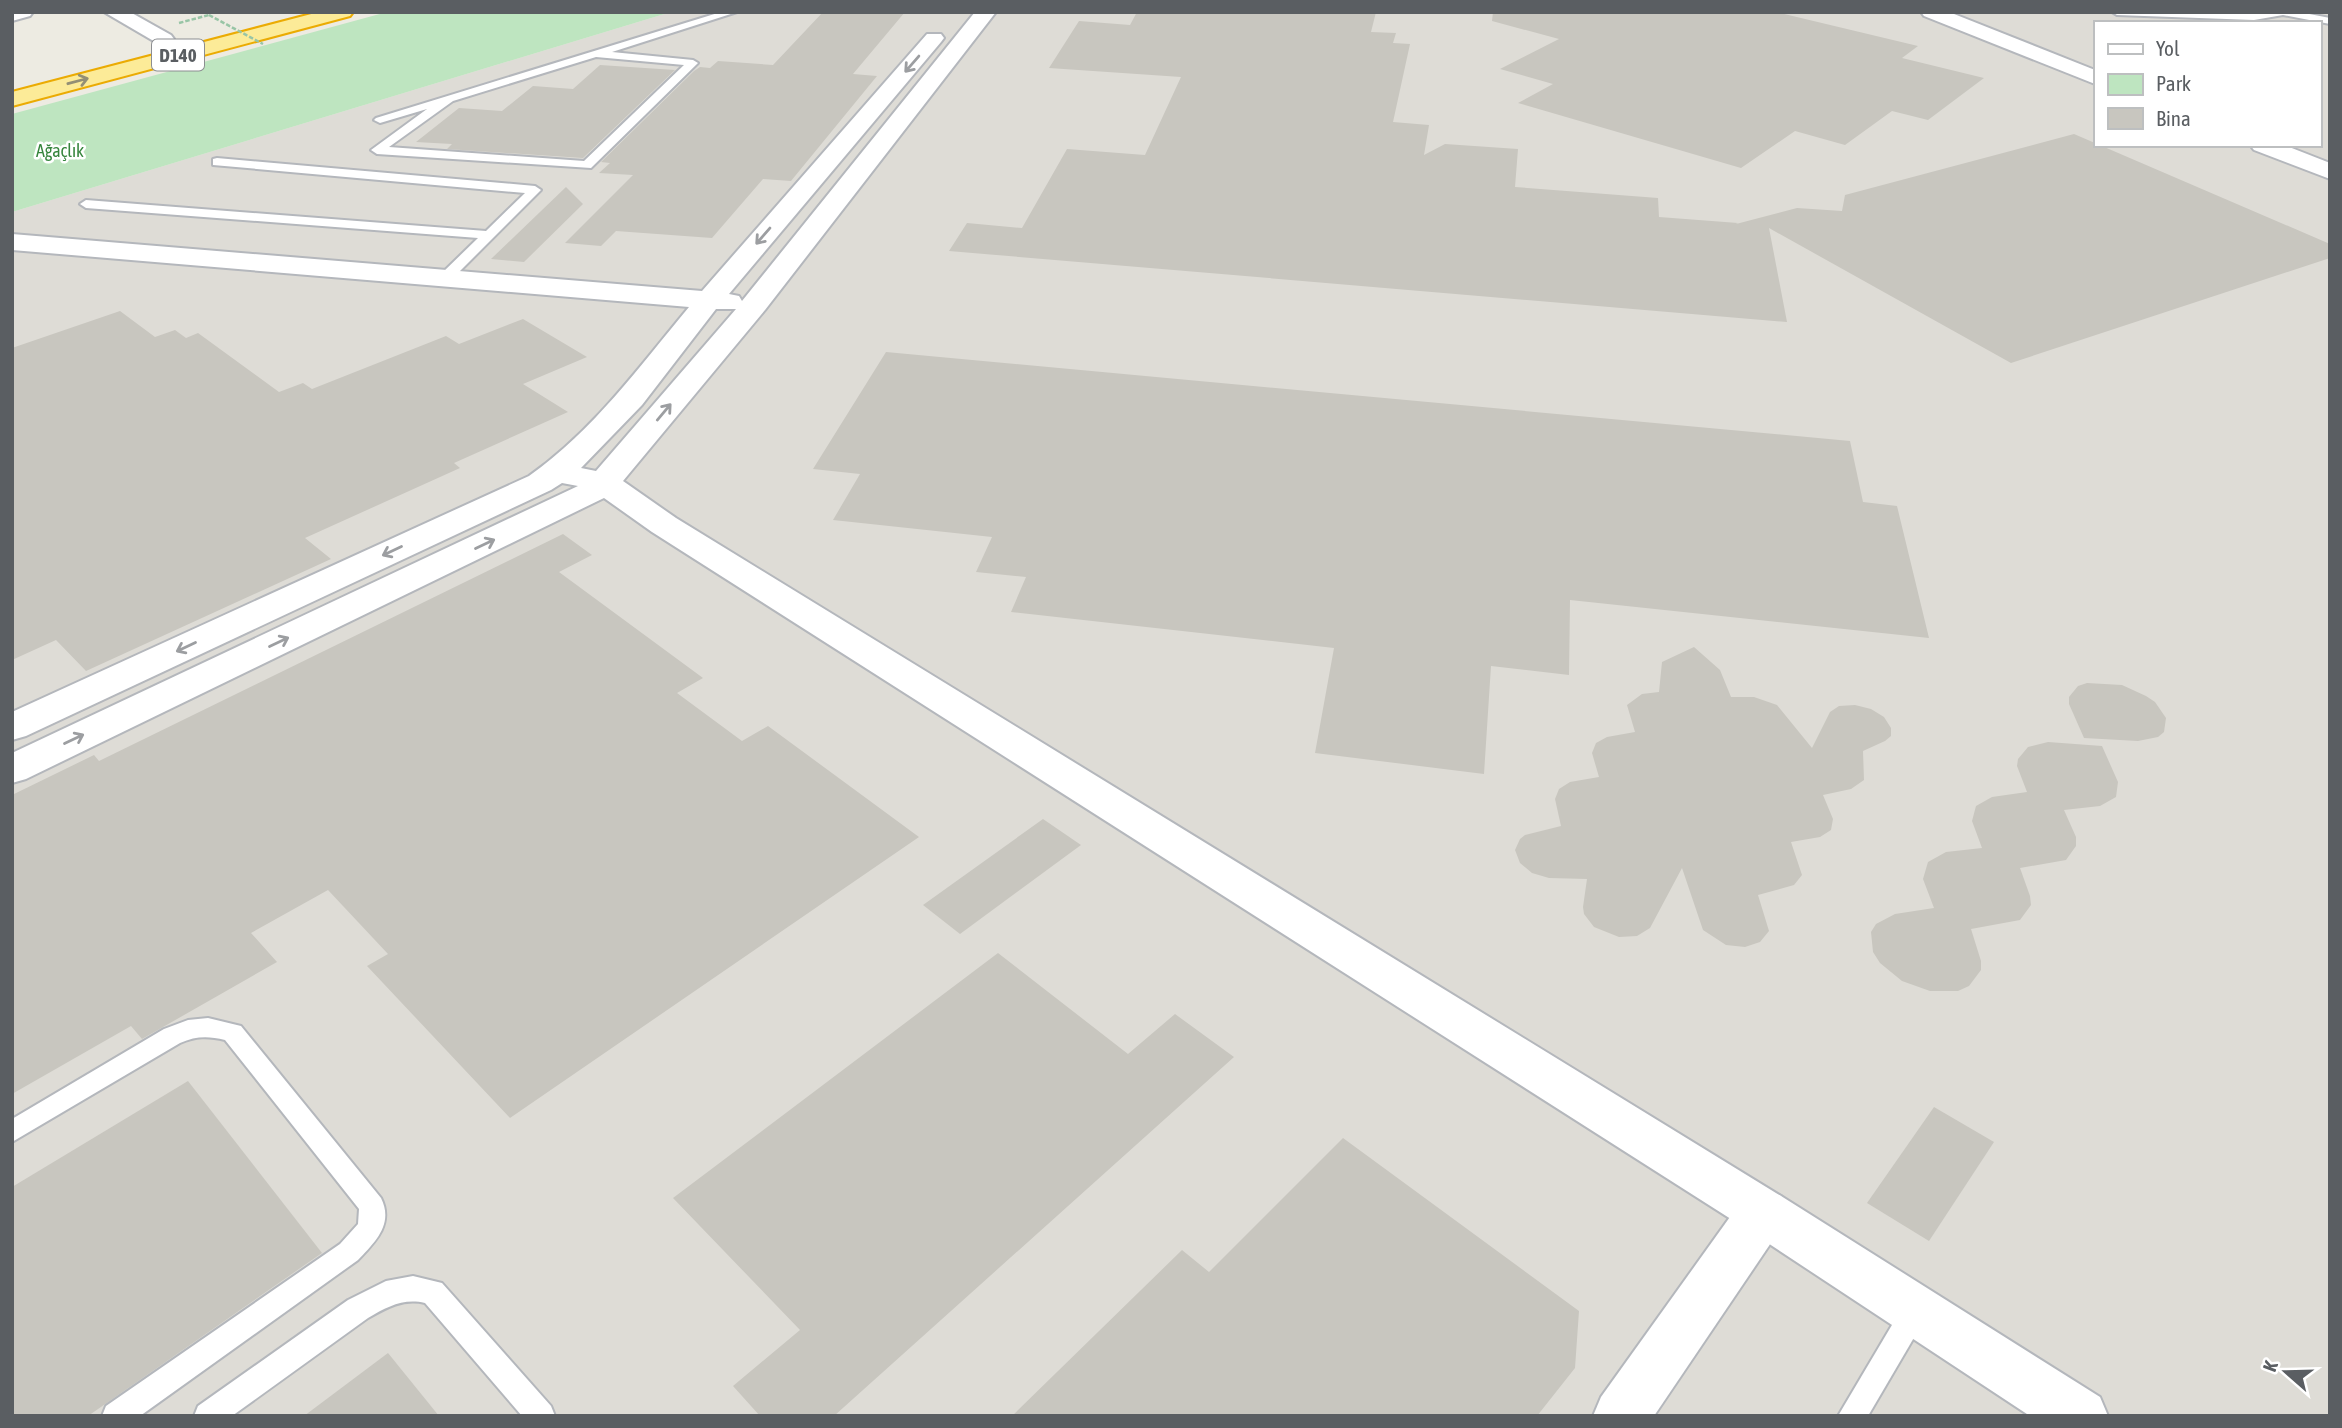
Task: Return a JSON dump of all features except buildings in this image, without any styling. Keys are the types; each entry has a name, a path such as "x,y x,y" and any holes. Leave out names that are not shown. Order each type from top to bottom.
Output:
{"highway":[{"name":"D140","path":"12,78 168,32 269,12"},
{"name":"D140","path":"12,99 343,12"}],"street":[{"path":"12,15 23,12"},
{"path":"114,12 168,32"},
{"path":"12,727 515,495 558,472 589,446 709,300 956,12"},
{"path":"12,769 586,495 604,484 755,304 986,12"},
{"path":"1931,12 2094,78"},
{"path":"1966,12 2094,63"},
{"path":"2267,147 2330,173"},
{"path":"2308,147 2330,156"},
{"path":"12,242 755,304"},
{"path":"558,472 604,484 664,525 1763,1212 2080,1416"},
{"path":"1621,1416 1763,1212"}],"lane":[{"path":"380,120 732,12"},
{"path":"2117,12 2254,17 2281,12 2330,21"},
{"path":"449,99 377,150 587,165 692,63 596,54"},
{"path":"218,162 535,190 445,278"},
{"path":"86,204 488,235"},
{"path":"12,1132 172,1036 194,1026 213,1026 233,1033 372,1206 370,1228 349,1252 116,1416"},
{"path":"208,1416 358,1309 386,1293 413,1288 433,1292 541,1416"},
{"path":"1852,1416 1916,1311"}],"path":[{"path":"168,32 209,15 263,44"}],"shaded area":[{"path":"671,12 2330,12 2330,1416 12,1416 12,212"}],"green space":[{"name":"Ağaçlık","path":"387,12 671,12 12,212 12,114"}]}
